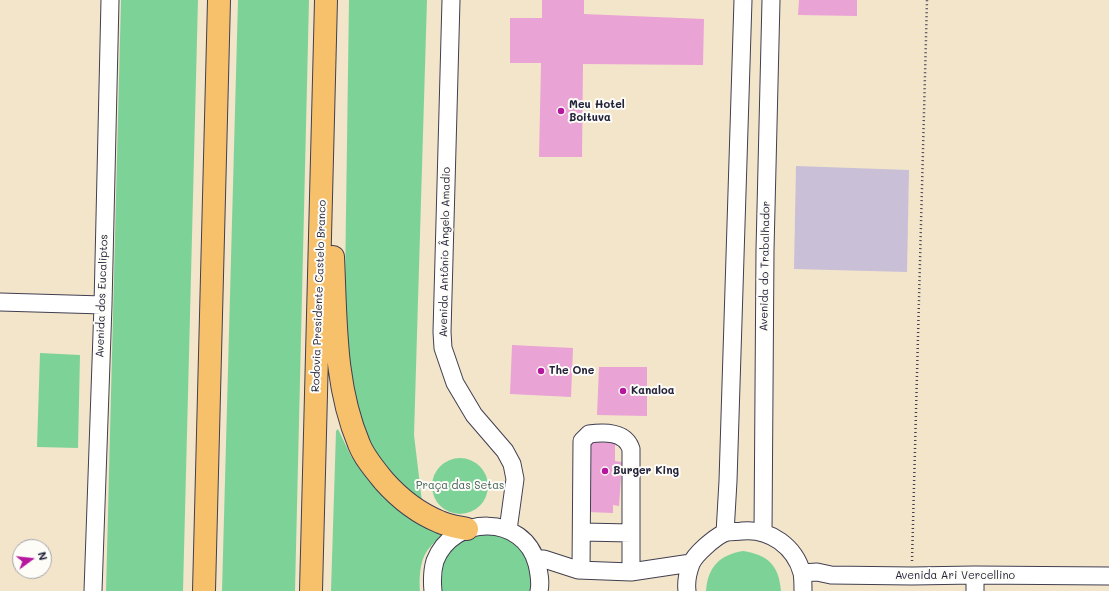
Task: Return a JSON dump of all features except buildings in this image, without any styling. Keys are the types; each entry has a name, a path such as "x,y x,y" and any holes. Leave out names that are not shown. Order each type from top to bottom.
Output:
{"highway":[{"path":"204,591 219,0"},
{"name":"Rodovia Presidente Castelo Branco","path":"310,591 326,0"},
{"path":"325,73 337,344 341,383 348,414 359,445 374,470 394,492 416,510 441,523 467,529"}],"street":[{"name":"Avenida dos Eucaliptos","path":"92,591 102,305 110,0"},
{"name":"Avenida Antônio Ângelo Amadio","path":"451,0 442,332 443,348 455,383 474,415 505,451 512,464 515,479 508,530"},
{"path":"725,533 728,481 743,0"},
{"name":"Avenida do Trabalhador","path":"763,532 765,250 771,0"},
{"path":"0,302 102,305"},
{"path":"581,570 582,442 589,434 603,432 614,434 625,439 629,442 631,449 631,572"},
{"path":"433,591 432,576 435,561 442,547 454,536 467,529 481,526 495,526 508,530 520,538 529,547 536,559 540,573 539,591"},
{"path":"687,591 686,585 691,563 705,547 725,533 747,530 763,532 784,542 795,556 802,573 803,591"},
{"path":"582,532 631,533"},
{"path":"536,559 544,559 578,570 631,572 691,563"},
{"name":"Avenida Ari Vercellino","path":"802,573 817,572 831,575 912,576 975,583 1109,576"}],"path":[{"path":"912,576 927,0"}],"shaded area":[{"path":"796,166 909,170 907,272 794,269"}],"green space":[{"path":"121,0 198,0 183,591 106,591"},
{"path":"238,0 309,0 295,591 222,591"},
{"path":"349,0 427,0 414,435 422,502 405,489 387,469 375,453 362,429 344,355"},
{"path":"40,353 80,355 78,448 37,447"},
{"path":"338,429 351,456 381,494 422,525 444,536 427,550 424,556 420,573 420,591 331,591 336,431"},
{"name":"Praça das Setas","path":"460,458 471,460 480,466 486,475 488,486 486,497 480,506 471,512 460,514 449,512 440,506 434,497 432,486 434,475 440,466 449,460"},
{"path":"482,534 505,537 515,543 524,552 530,562 532,591 441,591 441,570 444,561 449,554 463,541"},
{"path":"743,551 759,555 771,563 778,574 781,591 706,591 709,575 717,563 728,555"}],"place":[{"name":"Meu Hotel Boituva","path":"561,111"},
{"name":"The One","path":"541,371"},
{"name":"Kanaloa","path":"623,391"},
{"name":"Burger King","path":"605,471"}]}
